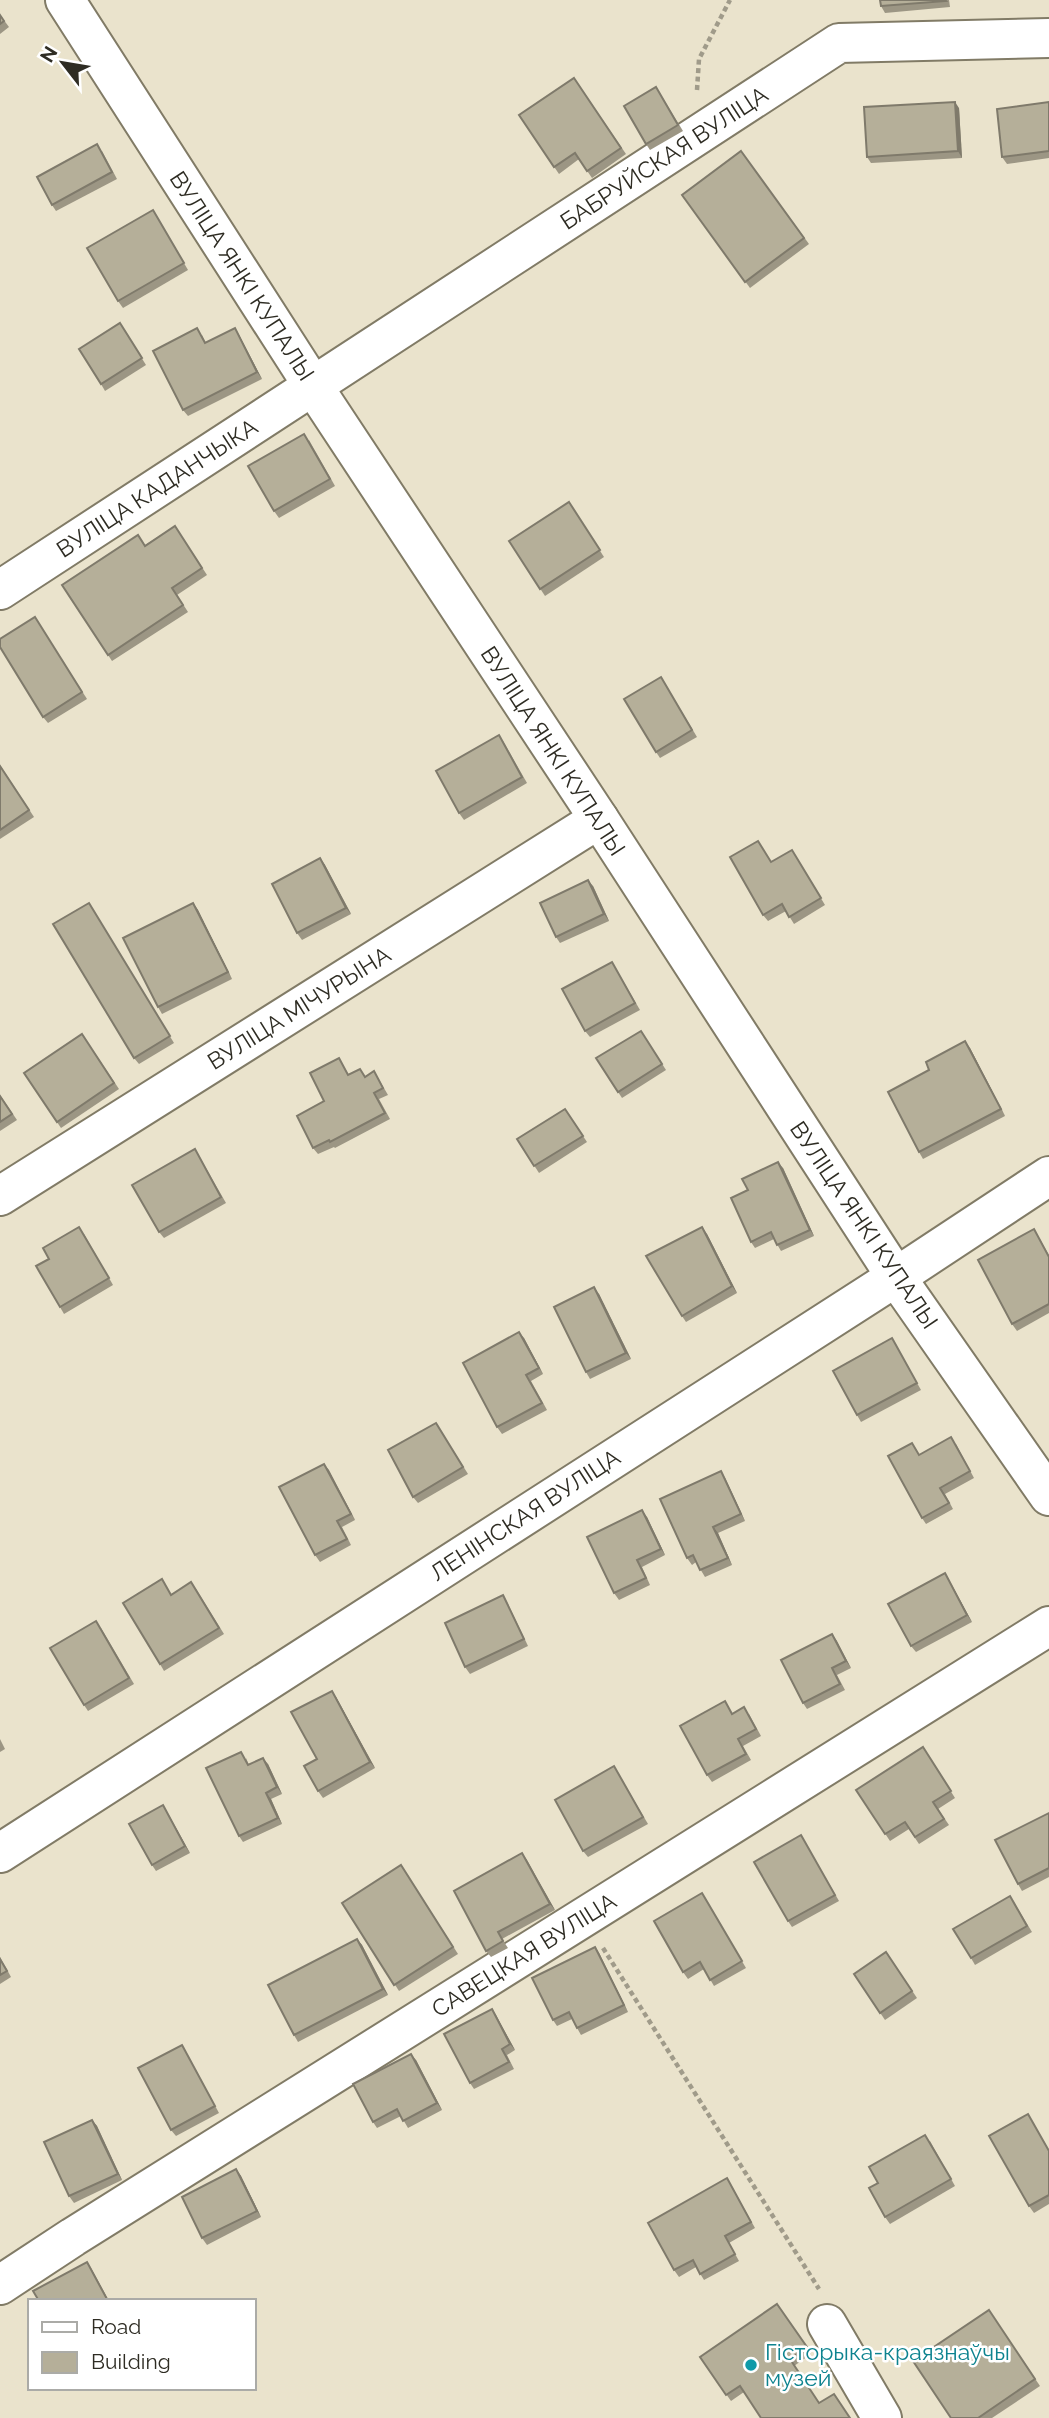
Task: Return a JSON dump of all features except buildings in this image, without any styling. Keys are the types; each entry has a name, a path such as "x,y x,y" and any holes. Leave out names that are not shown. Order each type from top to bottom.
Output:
{"street":[{"name":"ВУЛІЦА ЯНКІ КУПАЛЫ","path":"65,0 313,386 896,1277 1049,1496"},
{"name":"БАБРУЙСКАЯ ВУЛІЦА","path":"313,386 839,43 1049,38"},
{"name":"ВУЛІЦА КАДАНЧЫКА","path":"0,590 313,386"},
{"name":"ВУЛІЦА МІЧУРЫНА","path":"0,1196 599,820"},
{"name":"ЛЕНІНСКАЯ ВУЛІЦА","path":"0,1853 1049,1176"},
{"name":"САВЕЦКАЯ ВУЛІЦА","path":"0,2285 1049,1626"},
{"path":"827,2324 882,2418"}],"path":[{"path":"693,140 699,60 730,0"},
{"path":"584,1917 821,2292 827,2324"}],"place":[{"name":"Гісторыка-краязнаўчы музей","path":"751,2365"}]}
